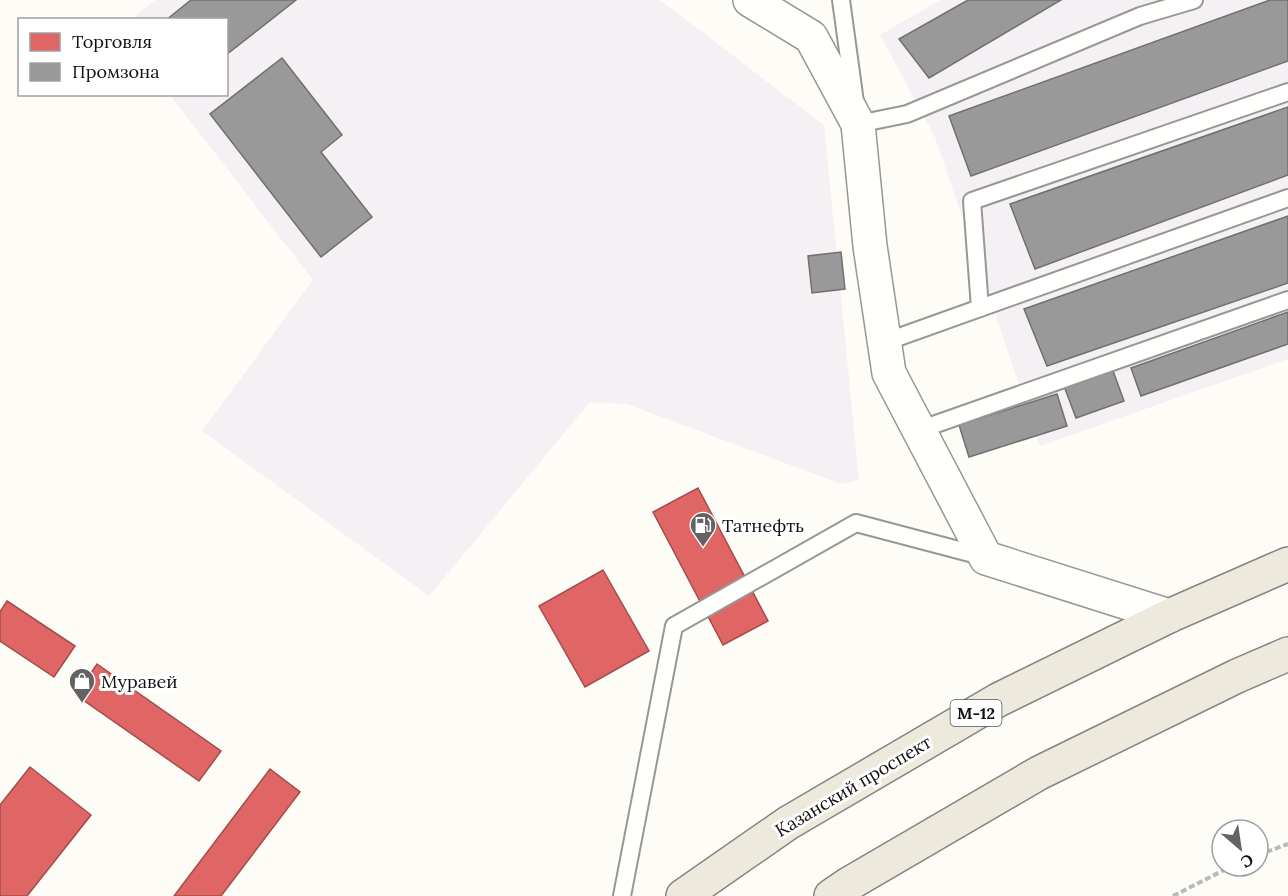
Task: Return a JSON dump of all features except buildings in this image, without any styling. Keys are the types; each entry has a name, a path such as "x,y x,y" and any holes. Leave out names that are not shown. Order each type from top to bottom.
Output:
{"main road":[{"name":"Казанский проспект","path":"683,896 788,823 998,700 1169,616 1288,564"},
{"path":"831,896 1039,773 1237,676 1288,654"}],"street":[{"path":"750,0 811,37 858,124 870,246 890,373 986,558 1169,616"}],"lane":[{"path":"841,0 858,124 906,114 1140,16 1194,0"},
{"path":"980,308 972,201 1288,92"},
{"path":"885,342 1288,198"},
{"path":"919,430 1288,300"},
{"path":"622,896 674,626 856,523 986,558"}],"path":[{"path":"1270,851 1288,844"},
{"path":"1173,896 1210,877"}],"shaded area":[{"path":"155,0 660,0 824,125 859,480 841,484 627,404 590,402 429,596 202,431 313,280 171,96 228,96 228,18 133,18"},
{"path":"940,0 1288,0 1288,359 1040,446 935,137 880,35"}],"place":[{"name":"Татнефть","path":"703,548"},
{"name":"Муравей","path":"82,704"}]}
